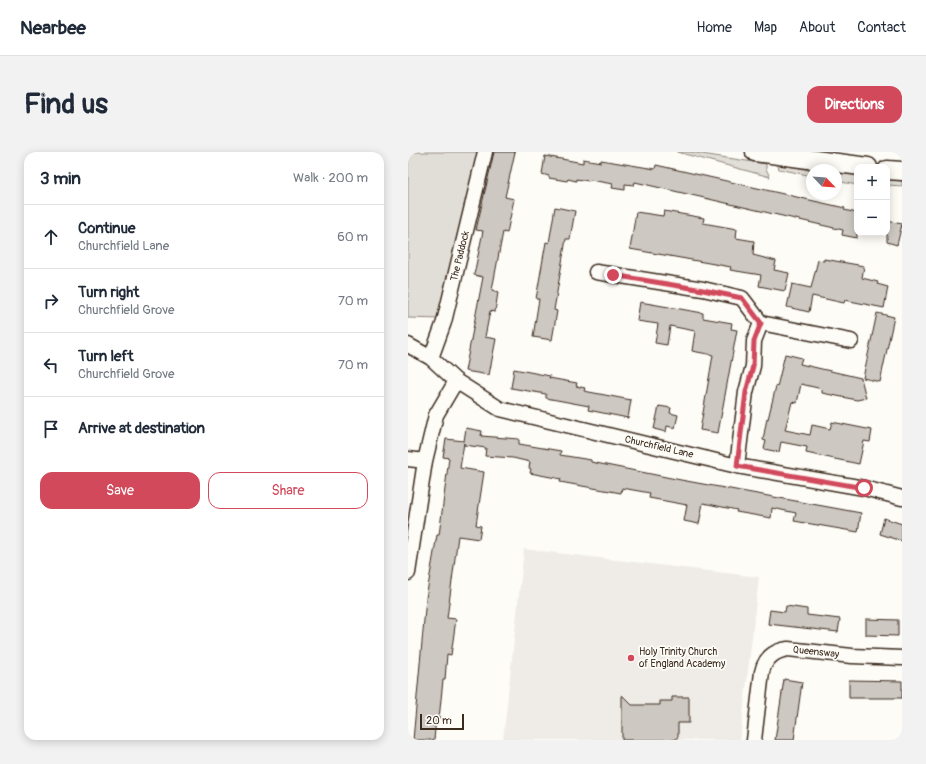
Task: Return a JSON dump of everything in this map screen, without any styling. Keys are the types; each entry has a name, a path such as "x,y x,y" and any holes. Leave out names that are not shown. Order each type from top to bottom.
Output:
{"street":[{"name":"The Paddock","path":"431,358 444,322 485,152"},
{"path":"755,152 854,165"},
{"path":"890,170 902,172"},
{"path":"596,272 742,298 761,323 850,341"},
{"path":"737,466 746,392 753,366 754,341 761,323"},
{"name":"Churchfield Lane","path":"408,345 431,358 456,381 500,409 737,466 864,488 902,498"},
{"path":"408,573 425,461 436,416 456,381"},
{"path":"408,459 425,461"},
{"name":"Queensway","path":"754,740 762,672 768,658 774,653 788,649 852,656 902,658"}],"shaded area":[{"path":"408,152 478,152 440,319 408,318"},
{"path":"677,152 689,152 766,164 766,169 770,177"},
{"path":"780,163 806,170 806,175 779,169 778,166"},
{"path":"842,174 854,175 854,184 842,182"},
{"path":"890,179 902,181 902,186 890,185"},
{"name":"Holy Trinity Church of England Academy","path":"524,549 759,577 740,740 503,740"}],"building":[{"path":"494,152 515,152 505,197 514,199 507,233 503,232 492,290 498,292 495,312 490,311 485,337 496,339 489,375 465,371 483,277 474,275 483,231 476,230"},
{"path":"545,156 583,163 583,159 601,162 601,160 655,169 656,165 845,208 844,210 854,212 854,236 857,236 857,238 842,235 843,230 635,182 634,185 625,184 625,190 612,188 613,184 576,179 576,181 568,179 567,181 549,178 549,176 542,174"},
{"path":"555,207 575,211 570,239 566,239 554,310 557,311 552,340 533,337 539,299 536,299 546,242 549,243"},
{"path":"664,211 704,218 703,223 737,229 736,238 754,241 753,255 776,261 774,270 789,273 785,291 759,286 761,275 730,270 731,267 630,249 636,212 663,216"},
{"path":"890,222 902,224 897,245 887,242 887,236 890,236"},
{"path":"824,259 864,266 862,278 878,282 877,284 888,287 884,308 845,300 844,303 812,296 809,312 787,307 792,284 811,288 818,260 824,261"},
{"path":"640,302 703,313 703,318 732,323 731,329 737,330 718,433 700,430 713,355 692,351 695,331 670,326 667,345 655,343 658,324 637,321"},
{"path":"877,313 894,317 880,382 863,378"},
{"path":"785,354 802,358 800,364 861,378 866,398 857,400 822,393 822,389 801,384 797,403 792,402 785,430 810,435 812,425 830,429 832,422 872,430 870,442 864,441 859,464 806,453 807,447 781,442 779,452 764,449 766,441 763,440 767,418 768,419"},
{"path":"514,369 577,383 576,386 585,388 584,391 631,400 628,418 588,410 589,406 546,398 546,394 511,388"},
{"path":"659,406 671,408 670,413 678,415 675,428 667,426 666,432 654,429"},
{"path":"466,428 482,431 481,436 519,439 519,444 561,451 560,455 591,460 591,462 861,513 858,532 794,521 796,513 772,508 771,518 736,512 737,510 703,503 699,524 684,521 687,505 649,498 650,493 622,488 621,493 560,482 561,479 530,473 530,462 513,458 485,456 486,448 464,445 464,443 460,468 484,472 476,525 481,526 479,539 458,536 447,618 456,619 451,655 447,654 439,719 436,718 434,740 413,740 426,598 437,535 439,535 449,458 443,457 446,439 464,441"},
{"path":"884,518 902,524 902,541 880,534"},
{"path":"786,606 807,609 807,615 840,619 838,632 768,624 770,610 785,612"},
{"path":"866,619 898,620 898,636 866,635"},
{"path":"784,679 802,682 794,740 775,740"},
{"path":"849,680 902,681 902,698 849,698"},
{"path":"622,695 632,705 660,705 660,701 672,701 672,697 689,697 689,723 678,723 678,737 674,740 622,740"}],"place":[{"name":"Holy Trinity Church of England Academy","path":"631,658"}],"route":[{"path":"613,275 742,298 761,323 754,341 753,366 746,392 737,466 864,488"}]}
